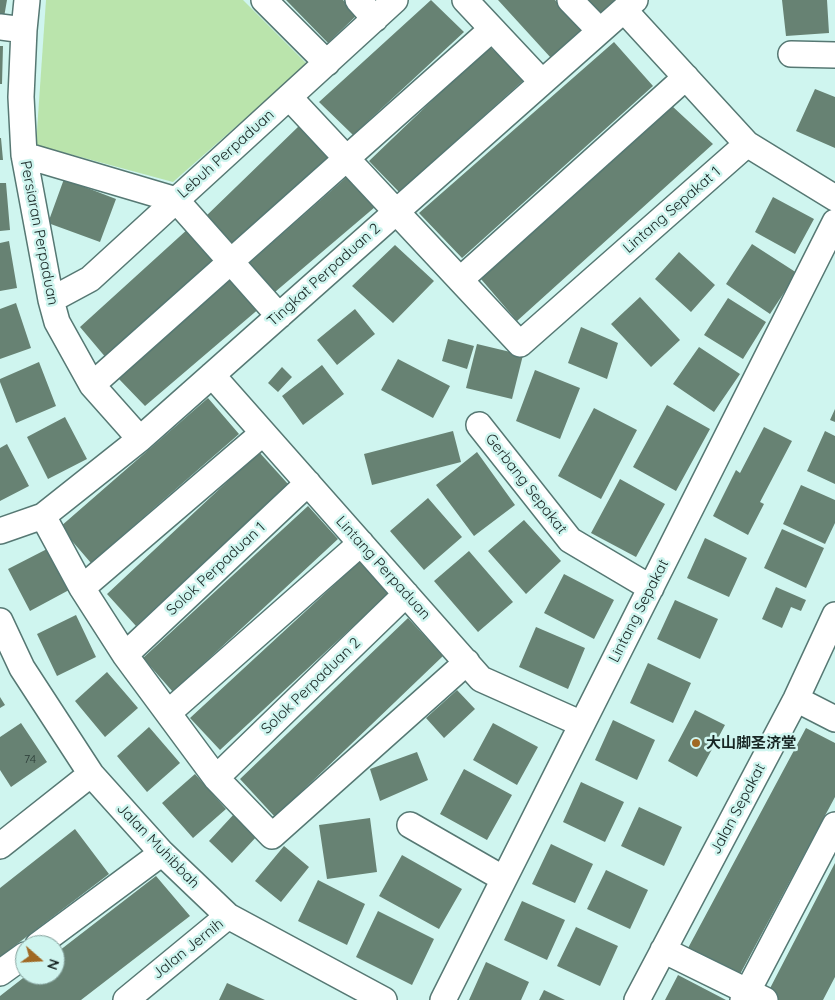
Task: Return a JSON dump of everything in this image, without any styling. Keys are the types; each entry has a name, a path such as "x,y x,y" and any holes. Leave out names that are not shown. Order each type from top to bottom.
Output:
{"street":[{"name":"Persiaran Perpaduan","path":"27,0 12,28 24,155 51,300 57,322 92,385 140,439"},
{"path":"264,0 327,63"},
{"path":"358,0 376,19"},
{"name":"Lebuh Perpaduan","path":"51,300 90,279 395,0"},
{"path":"465,0 542,82"},
{"path":"570,0 600,31"},
{"path":"630,5 686,78 747,144 835,198"},
{"name":"Tingkat Perpaduan 2","path":"0,531 43,516 140,439 630,5"},
{"path":"92,385 492,29"},
{"path":"791,54 835,55"},
{"path":"289,97 460,280 686,78"},
{"name":"Lintang Sepakat 1","path":"460,280 520,344 747,144"},
{"path":"24,155 176,200 279,316"},
{"name":"Lintang Sepakat","path":"443,1000 835,222"},
{"name":"Lintang Perpaduan","path":"212,375 481,678 582,724"},
{"name":"Gerbang Sepakat","path":"480,425 570,540 650,588"},
{"path":"82,588 263,433"},
{"name":"Solok Perpaduan 1","path":"125,655 308,483"},
{"path":"43,516 82,588 125,655 216,778 272,836 467,662"},
{"path":"168,713 361,543"},
{"name":"Solok Perpaduan 2","path":"216,778 406,594"},
{"name":"Jalan Sepakat","path":"637,1000 796,699 835,615"},
{"name":"Jalan Muhibbah","path":"0,621 22,668 91,774 162,853 228,916 384,1000"},
{"path":"796,699 835,719"},
{"path":"0,846 91,774"},
{"path":"410,825 504,879"},
{"path":"663,950 752,997 835,825"},
{"path":"51,935 162,853"},
{"name":"Jalan Jernih","path":"126,1000 228,916"},
{"path":"0,973 15,962"}],"green space":[{"path":"46,0 243,0 307,64 173,182 36,145"}],"building":[{"path":"0,0 7,0 3,23 0,23"},
{"path":"286,0 343,0 357,15 328,43"},
{"path":"431,0 464,32 353,135 319,102"},
{"path":"498,0 555,0 583,30 551,58"},
{"path":"584,0 619,0 602,17"},
{"path":"782,0 827,0 829,33 786,36"},
{"path":"614,42 653,86 462,258 419,213"},
{"path":"0,46 3,46 2,84 0,84"},
{"path":"489,46 525,79 399,192 369,161"},
{"path":"815,89 835,97 835,148 796,131"},
{"path":"672,106 713,144 517,321 481,279"},
{"path":"299,126 328,158 232,245 205,217"},
{"path":"1,138 3,160 0,160"},
{"path":"349,175 375,207 275,292 247,265"},
{"path":"64,179 116,199 100,242 48,223"},
{"path":"0,183 6,183 10,230 0,231"},
{"path":"773,197 814,219 795,254 755,232"},
{"path":"189,228 217,257 107,359 80,327"},
{"path":"9,241 17,288 0,291 0,243"},
{"path":"752,244 797,273 770,314 726,284"},
{"path":"395,245 434,281 393,323 352,286"},
{"path":"679,252 715,285 691,312 655,279"},
{"path":"231,275 261,307 145,406 118,378"},
{"path":"640,297 680,340 651,367 611,324"},
{"path":"728,298 766,322 743,359 704,335"},
{"path":"16,303 31,348 0,359 0,309"},
{"path":"355,309 375,334 337,365 317,340"},
{"path":"581,327 618,343 607,379 568,363"},
{"path":"448,339 474,346 467,369 442,361"},
{"path":"477,344 523,355 512,399 466,388"},
{"path":"699,347 740,374 714,412 673,384"},
{"path":"398,359 450,386 433,418 381,390"},
{"path":"39,362 56,406 16,423 0,379"},
{"path":"322,365 344,394 303,425 282,396"},
{"path":"282,367 292,377 278,392 268,383"},
{"path":"535,370 580,388 560,439 516,421"},
{"path":"208,398 239,434 91,563 60,527"},
{"path":"667,405 710,429 676,491 633,467"},
{"path":"594,408 637,430 601,499 558,476"},
{"path":"835,409 835,422 830,420"},
{"path":"65,417 87,459 48,479 27,437"},
{"path":"764,427 792,441 760,502 764,504 748,535 713,516 736,470 740,473"},
{"path":"453,431 461,462 372,485 364,454"},
{"path":"825,431 835,436 835,484 807,471"},
{"path":"7,444 29,486 0,501 0,448"},
{"path":"259,452 288,484 136,626 107,594"},
{"path":"477,452 515,505 474,536 436,485"},
{"path":"620,479 665,504 636,557 591,533"},
{"path":"801,485 835,500 835,523 825,544 783,524"},
{"path":"428,498 462,537 424,570 390,531"},
{"path":"308,506 338,539 173,692 143,658"},
{"path":"524,520 561,561 526,594 488,551"},
{"path":"782,529 824,548 806,588 764,568"},
{"path":"705,538 747,558 729,597 687,578"},
{"path":"47,549 69,590 30,611 8,569"},
{"path":"469,551 513,602 478,632 434,581"},
{"path":"360,561 389,593 220,750 190,718"},
{"path":"564,574 614,600 594,639 544,613"},
{"path":"776,587 806,600 801,611 791,607 782,628 762,619"},
{"path":"675,600 718,619 700,659 657,639"},
{"path":"76,615 96,657 57,676 37,634"},
{"path":"408,618 443,656 275,817 240,779"},
{"path":"536,627 585,648 568,689 519,667"},
{"path":"648,663 691,683 673,723 630,703"},
{"path":"107,672 138,708 105,737 75,701"},
{"path":"457,690 475,709 444,738 426,718"},
{"path":"0,697 5,705 0,708"},
{"name":"大山脚圣济堂","path":"695,710 725,725 697,777 668,761"},
{"path":"613,720 655,740 637,780 595,760"},
{"path":"21,723 47,762 11,787 0,770 0,737"},
{"path":"493,723 538,747 517,785 473,760"},
{"path":"149,727 180,763 147,792 117,756"},
{"path":"806,728 835,743 835,797 738,978 687,950"},
{"path":"417,752 428,780 380,801 370,769"},
{"path":"464,769 512,795 487,840 440,814"},
{"path":"195,774 226,809 193,838 162,803"},
{"path":"581,782 624,802 605,842 563,822"},
{"path":"639,807 682,827 664,866 621,846"},
{"path":"235,813 258,835 232,863 209,841"},
{"path":"370,818 377,872 327,879 319,825"},
{"path":"75,829 109,874 29,935 15,935 15,946 0,957 0,888"},
{"path":"551,844 593,864 575,903 532,884"},
{"path":"284,846 309,867 281,902 255,881"},
{"path":"402,855 462,889 439,929 379,896"},
{"path":"835,863 835,977 823,1000 774,1000 766,996"},
{"path":"606,870 648,890 630,929 587,909"},
{"path":"156,876 190,916 81,1000 0,1000 0,996 15,984 65,985 65,946"},
{"path":"318,880 365,904 347,945 298,921"},
{"path":"522,901 565,920 547,960 504,940"},
{"path":"378,911 434,939 412,985 356,957"},
{"path":"576,927 618,946 600,986 557,966"},
{"path":"486,962 529,982 521,1000 469,1000"},
{"path":"678,975 726,1000 665,1000"},
{"path":"227,983 265,1000 219,1000"},
{"path":"544,990 565,1000 539,1000"}],"place":[{"name":"大山脚圣济堂","path":"696,743"}]}
